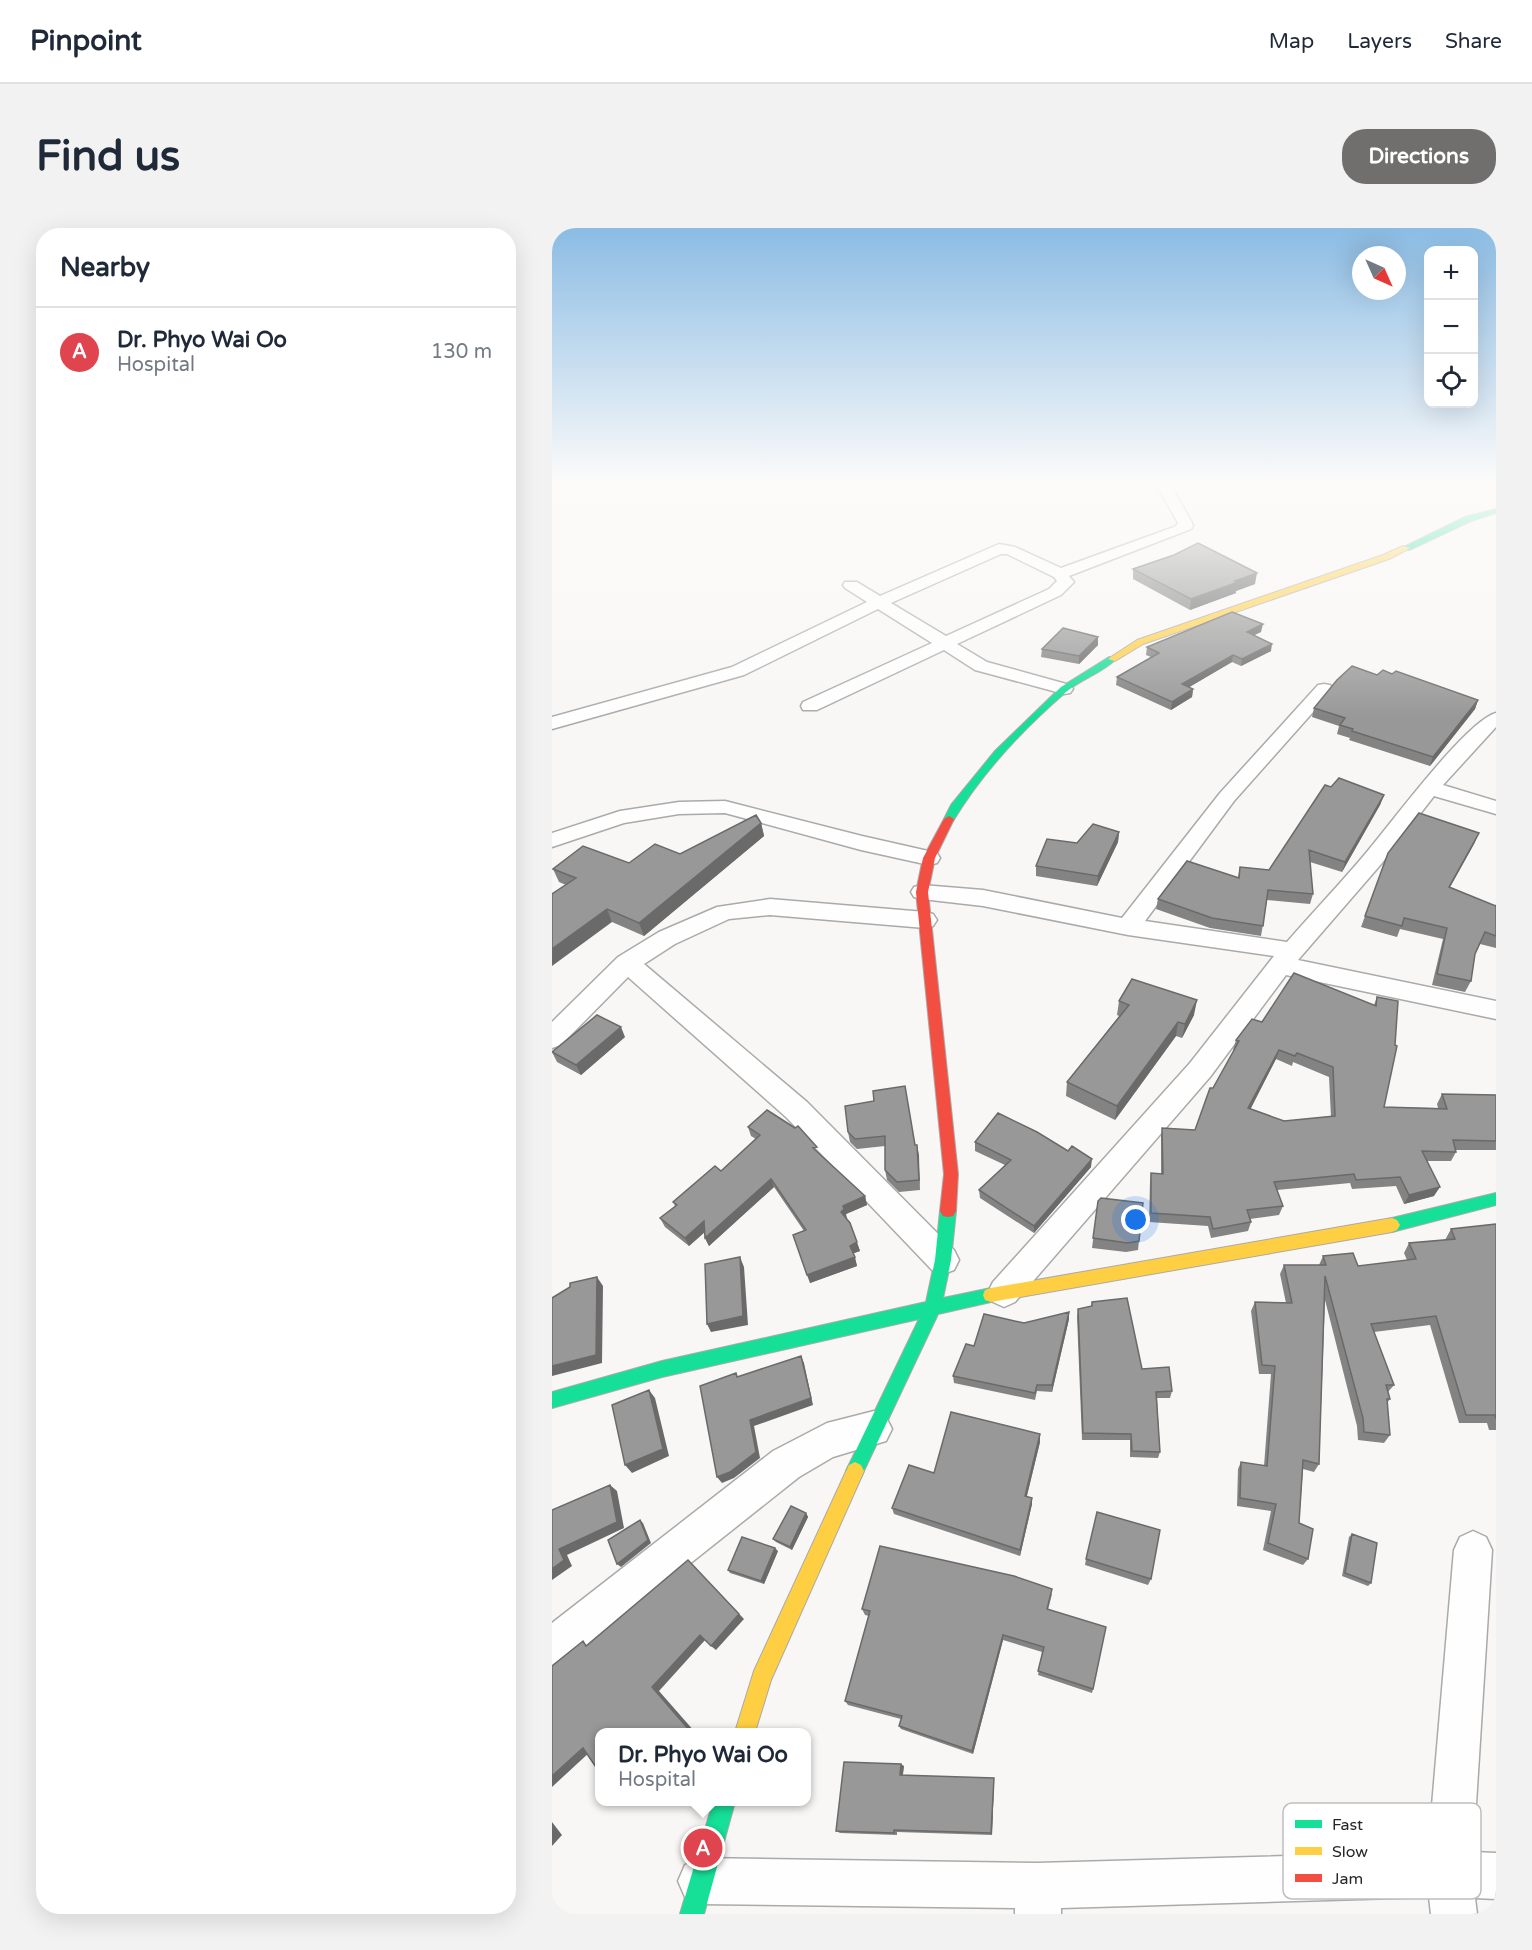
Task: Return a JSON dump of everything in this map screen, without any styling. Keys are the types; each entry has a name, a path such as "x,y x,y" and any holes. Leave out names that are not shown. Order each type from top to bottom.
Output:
{"street":[{"path":"552,723 738,671 878,603 975,560"},
{"path":"810,706 1055,592 1066,582 1060,574 1030,560"},
{"path":"1060,574 1097,560"},
{"path":"746,1728 761,1678 874,1429 933,1307 943,1260 951,1174 922,892 929,858 955,807 998,753 1064,689 1140,642 1378,560"},
{"path":"851,585 981,666 1064,689"},
{"path":"1128,927 1227,797 1324,689"},
{"path":"1004,1292 1200,1070 1287,958 1374,858 1430,788 1493,723"},
{"path":"1430,788 1496,808"},
{"path":"552,840 620,817 679,808 725,807 861,843 929,858"},
{"path":"922,892 983,898 1287,958 1496,1010"},
{"path":"552,1038 627,963 667,938 725,912 770,907 925,920"},
{"path":"627,963 797,1110 943,1260"},
{"path":"552,1400 662,1369 933,1307 1004,1292 1401,1223 1496,1199"},
{"path":"552,1647 786,1464 827,1441 874,1429"},
{"path":"1457,1803 1473,1550"},
{"path":"723,1806 697,1898 1037,1900 1283,1896"},
{"path":"1481,1882 1496,1876"}],"building":[{"path":"1160,560 1231,560 1257,573 1191,599 1133,569"},
{"path":"1232,612 1263,624 1247,632 1272,644 1242,659 1233,655 1182,684 1193,689 1172,702 1117,677 1159,653 1147,647"},
{"path":"1063,628 1098,637 1079,656 1042,649"},
{"path":"1352,666 1377,675 1383,670 1392,674 1396,671 1478,700 1433,757 1352,731 1353,729 1340,725 1345,718 1314,708"},
{"path":"1339,778 1384,795 1345,862 1309,850 1313,894 1268,890 1263,926 1212,918 1158,899 1187,861 1239,878 1240,867 1269,870 1325,785 1331,787"},
{"path":"1419,813 1479,833 1449,887 1496,906 1496,936 1485,932 1475,954 1471,981 1437,974 1447,928 1404,918 1402,926 1365,916 1388,853"},
{"path":"756,815 761,823 639,923 607,909 552,949 552,894 576,878 553,869 583,846 629,863 655,844 680,854"},
{"path":"1093,824 1119,832 1098,876 1036,866 1047,839 1077,843"},
{"path":"1294,973 1376,1006 1377,997 1398,1001 1395,1045 1397,1046 1384,1107 1447,1109 1442,1094 1496,1095 1496,1141 1453,1140 1456,1152 1422,1151 1440,1187 1409,1195 1400,1177 1356,1180 1354,1174 1274,1182 1283,1206 1247,1210 1251,1222 1213,1229 1210,1217 1151,1213 1151,1173 1163,1174 1162,1128 1195,1130 1210,1088 1213,1088 1239,1041 1236,1040 1252,1019 1262,1022","holes":["1279,1050 1295,1056 1297,1053 1333,1067 1335,1116 1284,1121 1248,1108"]},
{"path":"1132,979 1197,1000 1185,1024 1178,1022 1117,1106 1067,1082 1129,1005 1119,1001"},
{"path":"597,1015 621,1027 576,1065 552,1052"},
{"path":"905,1086 915,1145 917,1145 919,1180 897,1182 885,1170 885,1136 855,1139 848,1132 845,1106 874,1101 873,1091"},
{"path":"767,1110 795,1128 798,1126 817,1147 813,1148 865,1196 843,1206 844,1209 841,1212 850,1223 857,1242 850,1246 855,1257 807,1275 793,1235 806,1230 771,1179 705,1238 704,1221 685,1238 660,1218 677,1205 673,1202 715,1166 721,1171 760,1135 748,1127"},
{"path":"998,1113 1037,1132 1068,1151 1072,1146 1092,1159 1034,1226 979,1190 1011,1160 975,1142"},
{"path":"1101,1198 1143,1203 1139,1241 1128,1243 1093,1238 1098,1201"},
{"path":"1496,1224 1496,1419 1495,1415 1466,1415 1436,1316 1371,1324 1394,1385 1386,1385 1390,1399 1387,1399 1390,1435 1364,1432 1363,1418 1325,1276 1319,1464 1303,1460 1299,1523 1313,1529 1308,1559 1268,1543 1276,1504 1240,1498 1241,1462 1267,1466 1275,1366 1262,1365 1255,1302 1292,1303 1284,1265 1326,1265 1323,1256 1353,1253 1358,1266 1416,1259 1409,1243 1455,1239 1451,1229"},
{"path":"740,1257 743,1316 707,1324 705,1264"},
{"path":"597,1277 596,1355 552,1366 552,1298 570,1287 570,1283"},
{"path":"1127,1298 1142,1369 1169,1367 1172,1391 1156,1392 1160,1452 1132,1451 1131,1434 1083,1433 1078,1309 1092,1306 1092,1302"},
{"path":"1069,1312 1052,1385 1037,1385 1035,1393 953,1376 966,1344 974,1346 984,1314 1024,1323"},
{"path":"801,1356 811,1398 750,1420 756,1452 730,1472 717,1477 700,1386 736,1373 737,1377"},
{"path":"649,1390 663,1449 625,1465 612,1405"},
{"path":"951,1412 1040,1434 1025,1496 1032,1498 1020,1550 892,1508 909,1465 934,1473"},
{"path":"610,1485 617,1522 559,1549 564,1560 552,1569 552,1510"},
{"path":"791,1506 806,1513 790,1547 773,1539"},
{"path":"1097,1512 1160,1530 1151,1579 1086,1559"},
{"path":"640,1520 648,1540 617,1564 608,1540"},
{"path":"1352,1534 1377,1543 1371,1583 1345,1573"},
{"path":"742,1537 775,1548 761,1581 728,1570"},
{"path":"880,1546 1014,1576 1052,1589 1047,1609 1106,1627 1093,1689 1038,1671 1044,1647 1003,1635 972,1751 899,1726 902,1716 845,1701 870,1611 862,1609"},
{"path":"688,1560 739,1614 711,1646 700,1635 652,1687 687,1728 595,1728 595,1766 583,1748 552,1776 552,1666 583,1641 586,1646"},
{"path":"844,1762 901,1764 900,1775 994,1778 991,1833 836,1831"}],"traffic: fast":[{"path":"949,819 955,807 998,753 1064,689 1112,659"},
{"path":"1392,1225 1496,1199"},
{"path":"855,1471 933,1307 943,1260 948,1211"},
{"path":"552,1400 662,1369 991,1295"},
{"path":"692,1914 723,1806"}],"traffic: slow":[{"path":"1112,659 1140,642 1378,560"},
{"path":"991,1295 1392,1225"},
{"path":"746,1728 761,1678 855,1471"}],"traffic: jam":[{"path":"948,1211 951,1174 922,892 929,858 949,819"}],"place":[{"name":"Dr. Phyo Wai Oo","path":"703,1848"}]}
